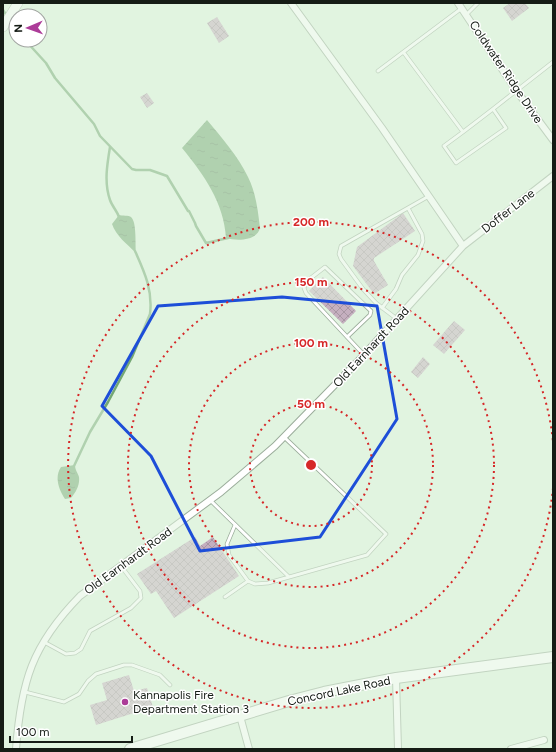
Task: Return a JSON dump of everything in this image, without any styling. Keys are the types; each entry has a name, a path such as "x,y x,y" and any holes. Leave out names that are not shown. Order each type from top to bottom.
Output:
{"main road":[{"path":"3,27 18,3"},
{"name":"Concord Lake Road","path":"130,749 289,701 324,692 396,678 553,657"}],"street":[{"path":"291,3 382,128 463,246"},
{"name":"Coldwater Ridge Drive","path":"460,6 467,14 516,90 553,140"},
{"name":"Doffer Lane","path":"463,246 553,176"},
{"name":"Old Earnhardt Road","path":"16,749 21,702 28,675 43,641 60,616 80,596 227,487 284,437 364,355 463,246"},
{"path":"396,678 398,749"},
{"path":"240,716 249,749"},
{"path":"512,749 544,740"}],"lane":[{"path":"467,14 478,3"},
{"path":"378,71 404,53 460,6"},
{"path":"404,53 463,132"},
{"path":"493,109 506,128 456,163 444,146 553,62"},
{"path":"397,319 382,308 363,289 341,259 340,249 341,246 429,196"},
{"path":"382,308 396,289 402,275 421,250 423,241 422,234 408,208"},
{"path":"348,337 370,316 371,311 325,267 307,281 304,288 306,293 364,355"},
{"path":"235,525 227,544 228,556 248,581 255,584 268,583 367,555 386,534 284,437"},
{"path":"210,500 289,577"},
{"path":"43,641 66,654 75,654 81,649 90,630 136,604 141,598 140,591 121,566"},
{"path":"225,596 248,581"},
{"path":"23,692 64,702 79,694 88,681 96,674 132,664 160,675 170,685"}],"highlighted area":[{"path":"282,297 377,306 397,419 320,537 200,551 151,456 102,406 158,306"}],"water":[{"path":"207,120 235,154 251,183 260,228 251,238 236,240 226,238 221,213 212,190 182,148"},
{"path":"119,215 130,216 133,220 135,228 136,253 122,240 112,224"},
{"path":"75,465 79,477 78,486 71,498 65,499 58,483 59,471 61,467"}],"building":[{"path":"510,3 525,3 529,8 512,21 503,8"},
{"path":"217,17 229,36 219,43 207,23"},
{"path":"147,93 154,103 147,108 140,97"},
{"path":"403,213 415,231 374,258 374,261 388,285 374,294 353,266 357,247"},
{"path":"323,277 356,311 343,324 309,291"},
{"path":"454,321 465,330 444,354 433,345"},
{"path":"423,357 430,364 418,378 411,372"},
{"path":"195,537 200,546 213,537 239,576 174,618 156,591 151,594 137,574"},
{"name":"Kannapolis Fire Department Station 3","path":"129,675 134,691 147,688 153,707 96,725 90,705 107,700 102,683"}],"waterway":[{"path":"3,10 7,16"},
{"path":"32,48 46,63 55,78 94,124 100,136 132,169 150,170 167,176 189,211 206,243 228,238"},
{"path":"110,147 107,167 107,187 111,202 119,217"},
{"path":"74,466 90,432 132,357 150,314 151,305 149,289 135,251"}],"place":[{"name":"Kannapolis Fire Department Station 3","path":"125,702"}]}
